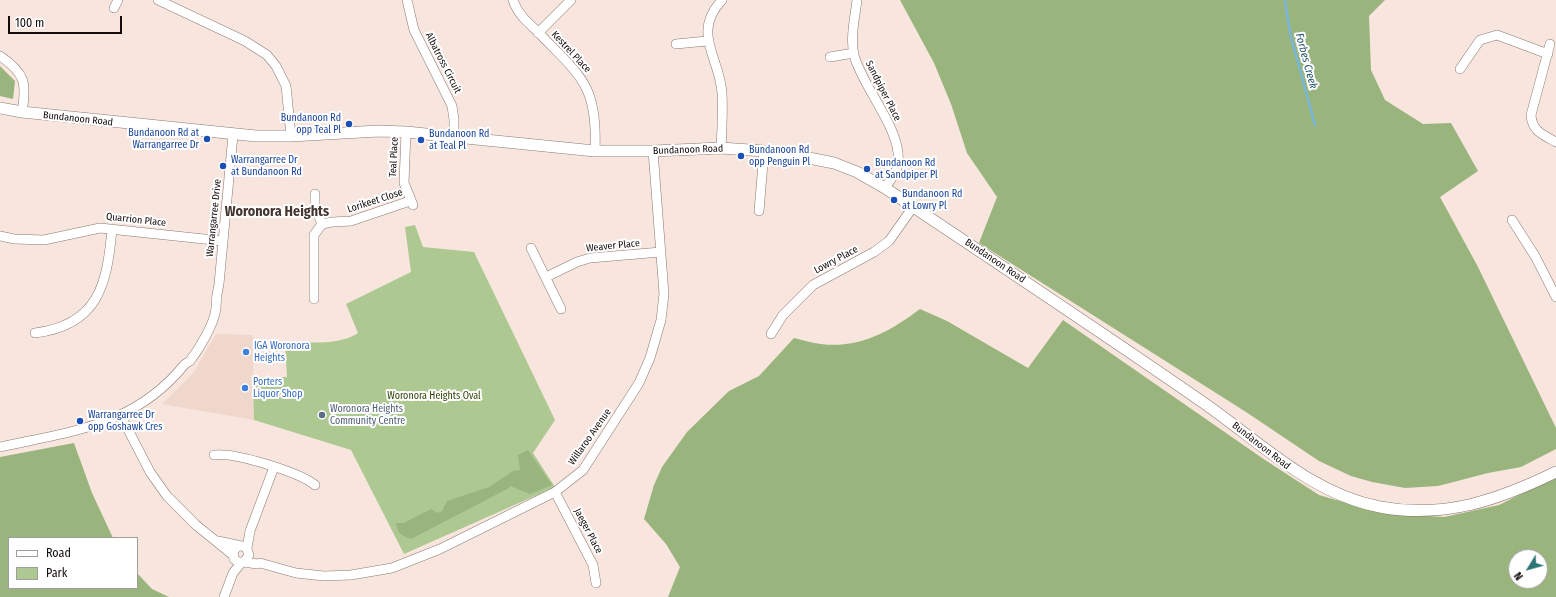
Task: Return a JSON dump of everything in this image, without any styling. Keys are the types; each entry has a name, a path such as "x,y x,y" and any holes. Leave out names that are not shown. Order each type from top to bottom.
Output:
{"street":[{"path":"158,0 245,41 267,55 276,66 286,86 291,136"},
{"name":"Albatross Circuit","path":"407,0 414,30 452,106 454,136"},
{"name":"Kestrel Place","path":"513,0 521,15 572,67 588,90 595,114 595,151"},
{"path":"538,33 571,0"},
{"path":"721,148 722,87 718,70 707,41 712,13 722,0"},
{"name":"Sandpiper Place","path":"857,0 854,53 860,70 892,132 898,151 898,165 885,188"},
{"path":"1460,69 1480,40 1497,35 1548,54"},
{"path":"676,44 707,41"},
{"path":"1550,44 1532,108 1531,123 1539,133 1556,142"},
{"path":"830,57 854,53"},
{"path":"0,56 13,66 22,76 26,93 22,112"},
{"name":"Bundanoon Road","path":"0,108 22,112 233,135 291,136 344,132 406,132 595,151 653,151 721,148 764,151 801,156 834,163 857,172 885,188 1202,402 1295,472 1345,498 1394,509 1444,510 1495,499 1556,472"},
{"name":"Teal Place","path":"406,132 404,183 412,203"},
{"name":"Warrangarree Drive","path":"0,448 94,426 121,416 137,408 160,391 186,364 215,303 223,241 233,135"},
{"name":"Willaroo Avenue","path":"121,416 144,461 159,485 186,516 218,541 221,541 257,564 260,562 296,573 324,576 351,575 392,568 440,549 555,492 575,478 590,461 645,372 658,334 664,294 653,151"},
{"path":"759,211 764,151"},
{"path":"314,299 314,235 322,224 315,206 315,194"},
{"name":"Lorikeet Close","path":"322,224 351,221 412,203"},
{"name":"Lowry Place","path":"771,334 782,315 808,288 823,278 874,252 890,241 913,207"},
{"path":"1512,220 1535,256 1556,297"},
{"name":"Quarrion Place","path":"0,236 14,239 44,240 92,229 112,229 223,241"},
{"path":"35,333 54,330 70,323 85,312 98,296 107,274 112,229"},
{"path":"531,248 562,309"},
{"name":"Weaver Place","path":"546,277 576,262 590,258 661,252"},
{"path":"214,455 231,455 274,467 303,477 315,484"},
{"path":"224,597 233,573 232,569 241,554 274,467"},
{"name":"Jaeger Place","path":"555,492 593,565 596,582"}],"shaded area":[{"path":"216,334 253,335 254,420 162,404 194,372"}],"green space":[{"path":"900,0 1385,0 1369,16 1371,70 1385,100 1423,124 1451,123 1478,171 1440,197 1478,267 1556,428 1556,449 1521,467 1488,473 1438,486 1405,488 1372,482 1351,476 1319,461 1246,412 979,243 997,197 967,153 951,104 934,63"},
{"path":"0,66 15,81 13,99 0,96"},
{"name":"Woronora Heights Oval","path":"415,225 423,247 474,252 555,420 533,453 555,487 404,554 351,450 254,420 253,377 287,377 285,342 332,342 342,340 358,333 346,304 411,272 405,227"},
{"path":"920,309 947,321 1028,368 1063,320 1265,460 1319,495 1381,513 1444,517 1499,505 1556,477 1556,597 668,597 680,567 666,544 644,519 654,485 662,467 687,432 729,391 759,376 794,338 821,344 848,344 874,337 898,324"},
{"path":"74,443 92,493 113,537 8,537 8,589 138,589 138,574 152,589 169,597 0,597 0,457"},
{"path":"528,450 552,485 530,494 510,486 509,488 411,539 399,532 396,523 404,523 431,509 437,513 442,511 447,501 489,487 513,471 520,470 518,455"}],"waterway":[{"name":"Forbes Creek","path":"1285,0 1290,33 1315,125"}],"place":[{"name":"Bundanoon Rd opp Teal Pl","path":"349,124"},
{"name":"Bundanoon Rd at Warrangarree Dr","path":"207,139"},
{"name":"Bundanoon Rd at Teal Pl","path":"421,140"},
{"name":"Bundanoon Rd opp Penguin Pl","path":"741,156"},
{"name":"Warrangarree Dr at Bundanoon Rd","path":"223,166"},
{"name":"Bundanoon Rd at Sandpiper Pl","path":"867,169"},
{"name":"Bundanoon Rd at Lowry Pl","path":"894,200"},
{"name":"IGA Woronora Heights","path":"246,352"},
{"name":"Porters Liquor Shop","path":"245,388"},
{"name":"Woronora Heights Community Centre","path":"322,415"},
{"name":"Warrangarree Dr opp Goshawk Cres","path":"80,421"}],"district":[{"name":"Woronora Heights","path":"277,212"}]}
